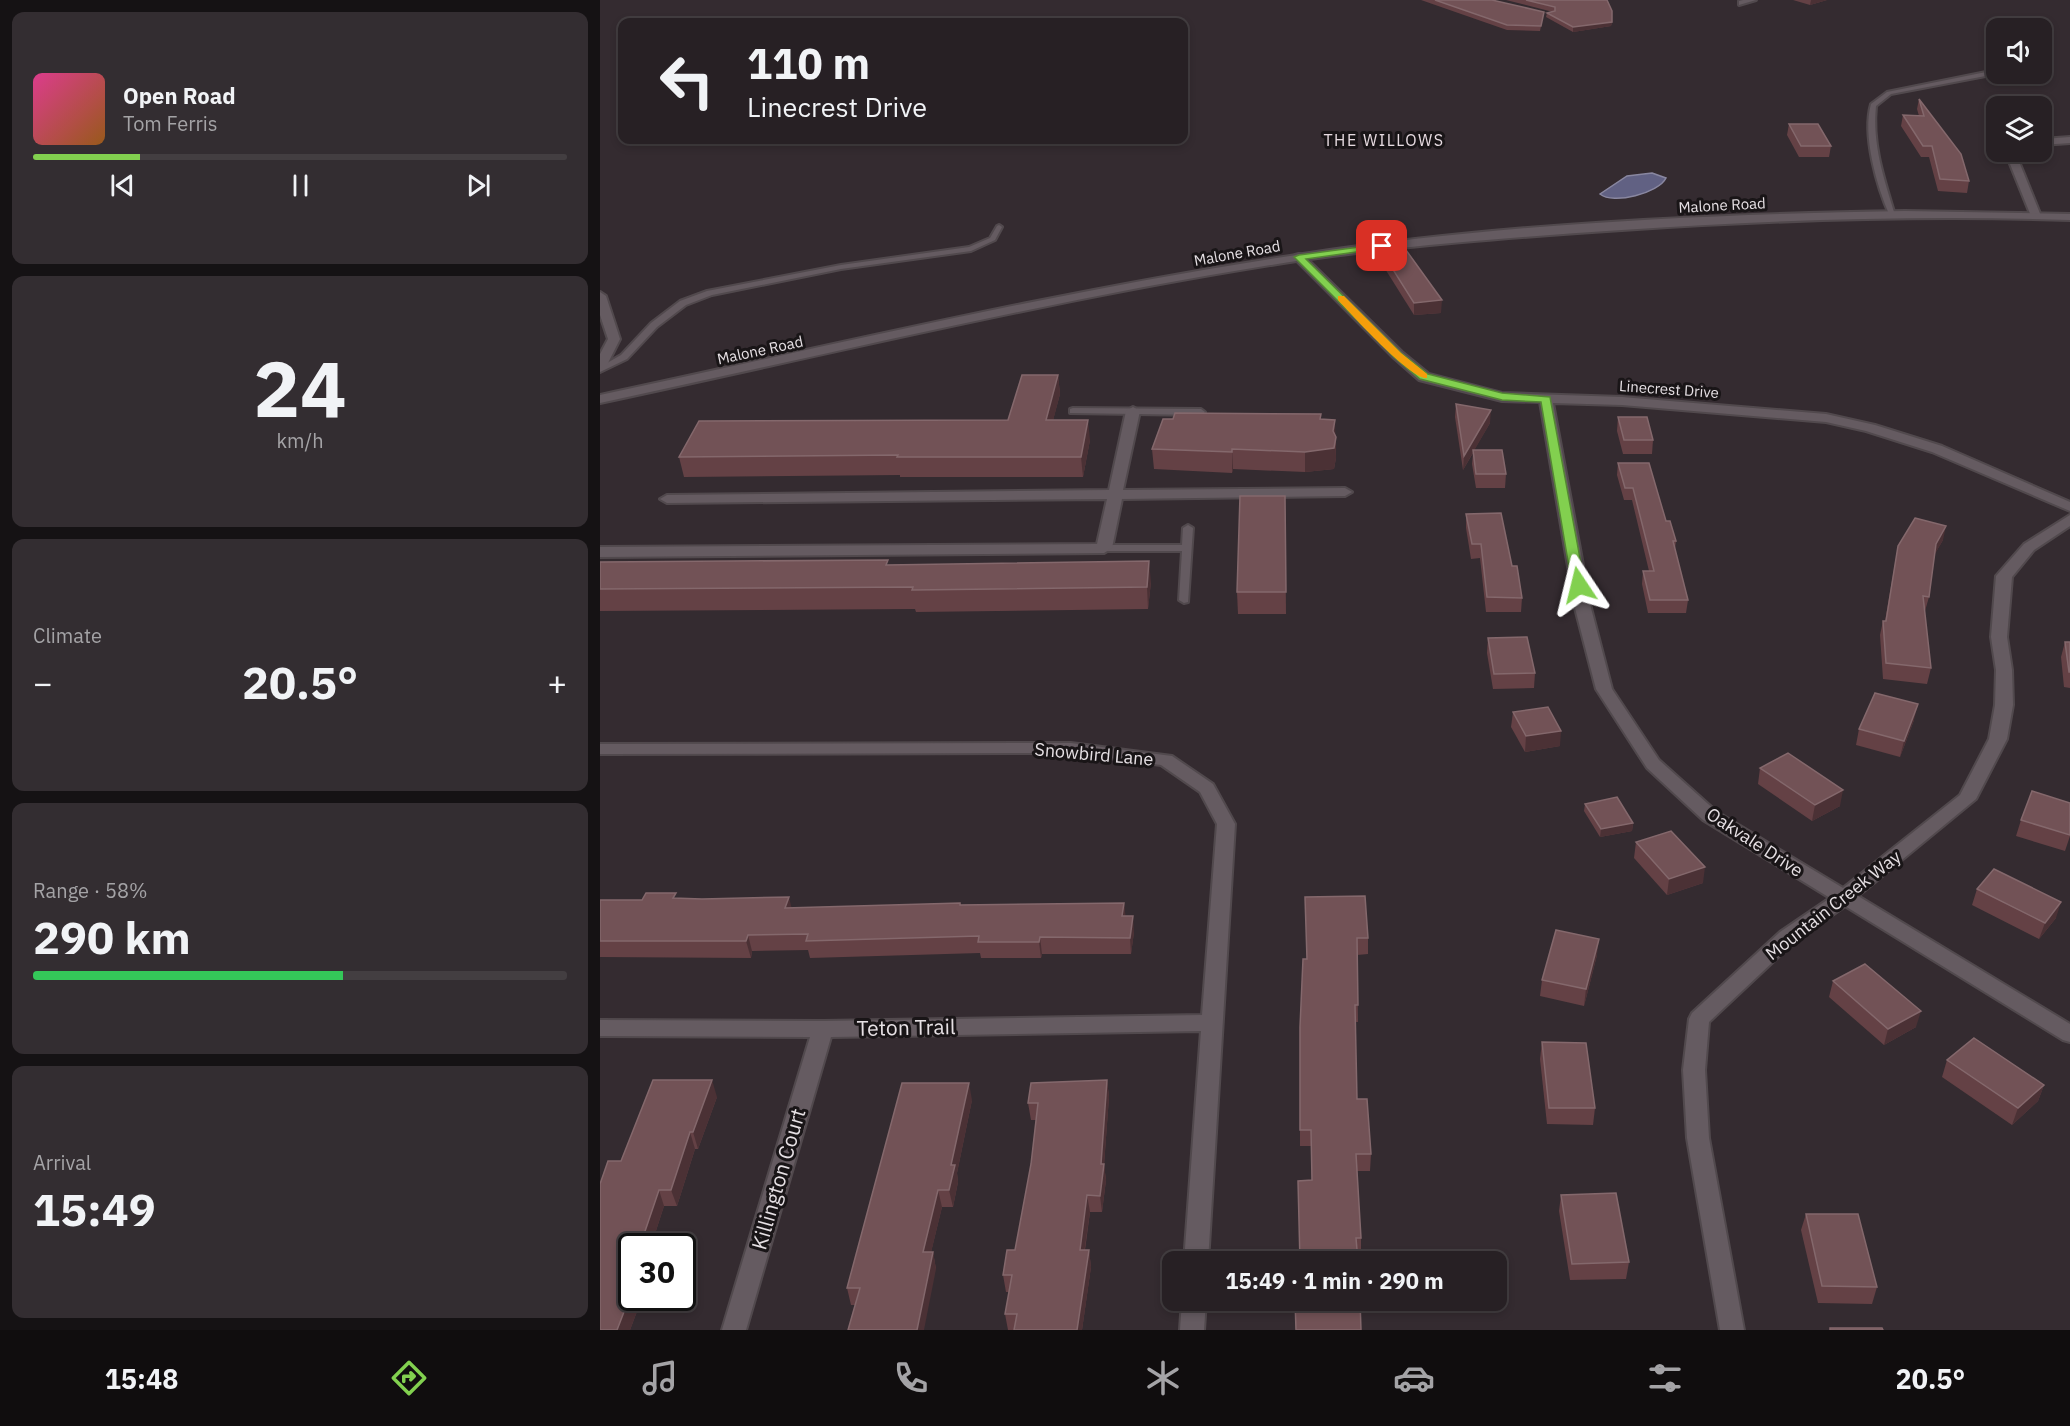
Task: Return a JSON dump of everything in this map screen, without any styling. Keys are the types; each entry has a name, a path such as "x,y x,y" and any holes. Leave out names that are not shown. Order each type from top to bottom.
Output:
{"street":[{"path":"1742,3 1752,0"},
{"path":"2052,141 2070,140"},
{"path":"2016,162 2036,216"},
{"name":"Malone Road","path":"600,399 1098,292 1299,257 1382,246 1523,233 1720,220 1892,215 2070,217"},
{"name":"Linecrest Drive","path":"1299,257 1398,355 1424,377 1502,397 1623,401 1826,418 1870,428 1937,449 2070,507"},
{"path":"600,296 615,339 600,369"},
{"name":"Oakvale Drive","path":"1546,399 1583,608 1604,689 1653,764 1710,816 2070,1034"},
{"path":"600,552 1104,548 1133,411"},
{"path":"667,499 1345,492"},
{"name":"Mountain Creek Way","path":"1732,1330 1698,1138 1694,1070 1699,1019 1787,937 1843,898 1967,799 1998,739 2004,705 2004,670 1999,637 2004,576 2028,547 2070,519"},
{"name":"Snowbird Lane","path":"600,749 1071,748 1166,760 1207,788 1226,824 1197,1251"},
{"name":"Teton Trail","path":"600,1028 823,1029 1213,1023"},
{"name":"Killington Court","path":"734,1330 823,1029"},
{"path":"1192,1330 1193,1311"}],"lane":[{"path":"1892,215 1880,176 1871,129 1873,105 1889,93 1986,74"},
{"path":"600,369 624,357 654,325 683,303 710,292 841,267 971,249 993,239 999,227"},
{"path":"1073,411 1201,412"},
{"path":"1184,600 1188,528"},
{"path":"1104,548 1187,548"}],"water":[{"path":"1652,173 1666,178 1645,193 1625,198 1606,197 1600,194 1627,176"}],"building":[{"path":"1435,0 1492,0 1544,12 1541,26 1507,25"},
{"path":"1526,0 1607,0 1612,11 1612,22 1573,27 1547,13 1555,11 1555,7"},
{"path":"1919,99 1961,154 1969,181 1940,179 1932,146 1923,146 1903,115 1924,116"},
{"path":"1789,124 1818,124 1831,146 1801,146"},
{"path":"1406,250 1442,300 1414,303 1382,252"},
{"path":"1022,375 1058,375 1046,420 1088,420 1081,457 897,457 898,455 679,457 699,421 1008,420"},
{"path":"1456,404 1491,410 1464,456"},
{"path":"1175,413 1321,414 1320,419 1335,420 1334,448 1305,452 1152,449 1163,419 1173,419"},
{"path":"1618,417 1647,417 1653,440 1624,440"},
{"path":"1473,450 1502,450 1506,474 1476,474"},
{"path":"1618,463 1649,463 1666,521 1670,521 1676,541 1673,541 1688,600 1650,600 1643,571 1654,571 1633,488 1625,488"},
{"path":"1240,496 1285,496 1286,592 1237,592"},
{"path":"1501,513 1512,566 1517,566 1522,598 1487,597 1481,544 1472,544 1466,514"},
{"path":"1915,518 1946,526 1936,544 1929,597 1923,596 1931,668 1886,663 1883,621 1886,621 1898,546"},
{"path":"888,560 886,565 1149,561 1147,587 912,590 913,587 600,589 600,562"},
{"path":"1527,637 1535,673 1494,674 1488,638"},
{"path":"2065,642 2070,642 2070,672 2069,672"},
{"path":"1875,693 1918,704 1904,741 1859,729"},
{"path":"1548,707 1561,731 1526,736 1513,712"},
{"path":"1788,753 1843,790 1815,805 1760,768"},
{"path":"2032,791 2070,803 2070,835 2021,820"},
{"path":"1617,797 1633,823 1601,829 1585,804"},
{"path":"1671,831 1705,867 1669,879 1636,842"},
{"path":"1994,869 2061,902 2045,923 1977,889"},
{"path":"646,893 676,893 673,898 702,899 789,897 785,908 960,903 960,905 1124,903 1122,916 1133,916 1130,938 1040,937 1039,942 978,942 979,936 806,941 808,934 748,935 746,941 600,941 600,900 642,900"},
{"path":"1365,896 1368,938 1357,938 1358,1005 1355,1005 1357,1099 1367,1099 1371,1154 1356,1154 1361,1238 1356,1238 1357,1251 1300,1251 1298,1181 1312,1180 1311,1130 1300,1130 1300,1027 1303,959 1307,959 1305,897"},
{"path":"1556,930 1599,939 1586,989 1542,980"},
{"path":"1865,964 1921,1011 1888,1029 1833,981"},
{"path":"1974,1038 2044,1085 2018,1108 1947,1060"},
{"path":"1542,1042 1586,1043 1595,1108 1549,1108"},
{"path":"653,1080 712,1080 693,1132 690,1132 671,1190 659,1190 644,1233 618,1233 618,1311 624,1311 617,1330 600,1330 600,1184 608,1161 621,1161"},
{"path":"1107,1080 1101,1164 1104,1164 1100,1196 1087,1195 1080,1250 1089,1250 1077,1330 1014,1330 1017,1314 1005,1314 1012,1275 1003,1275 1007,1250 1015,1250 1031,1164 1038,1103 1028,1103 1031,1083"},
{"path":"902,1083 969,1083 951,1165 955,1165 949,1190 938,1190 923,1252 933,1252 917,1330 848,1330 860,1288 847,1288"},
{"path":"1616,1193 1629,1262 1572,1264 1561,1195"},
{"path":"1806,1214 1858,1214 1877,1287 1822,1286"},
{"path":"1295,1311 1360,1311 1361,1330 1296,1330"},
{"path":"1830,1328 1882,1328 1883,1330 1830,1330"}],"slow traffic":[{"path":"1341,298 1398,355 1423,376"}],"district":[{"name":"THE WILLOWS","path":"1384,140"}],"route":[{"path":"1382,246 1299,257 1398,355 1424,377 1502,397 1546,399 1579,585"}]}
